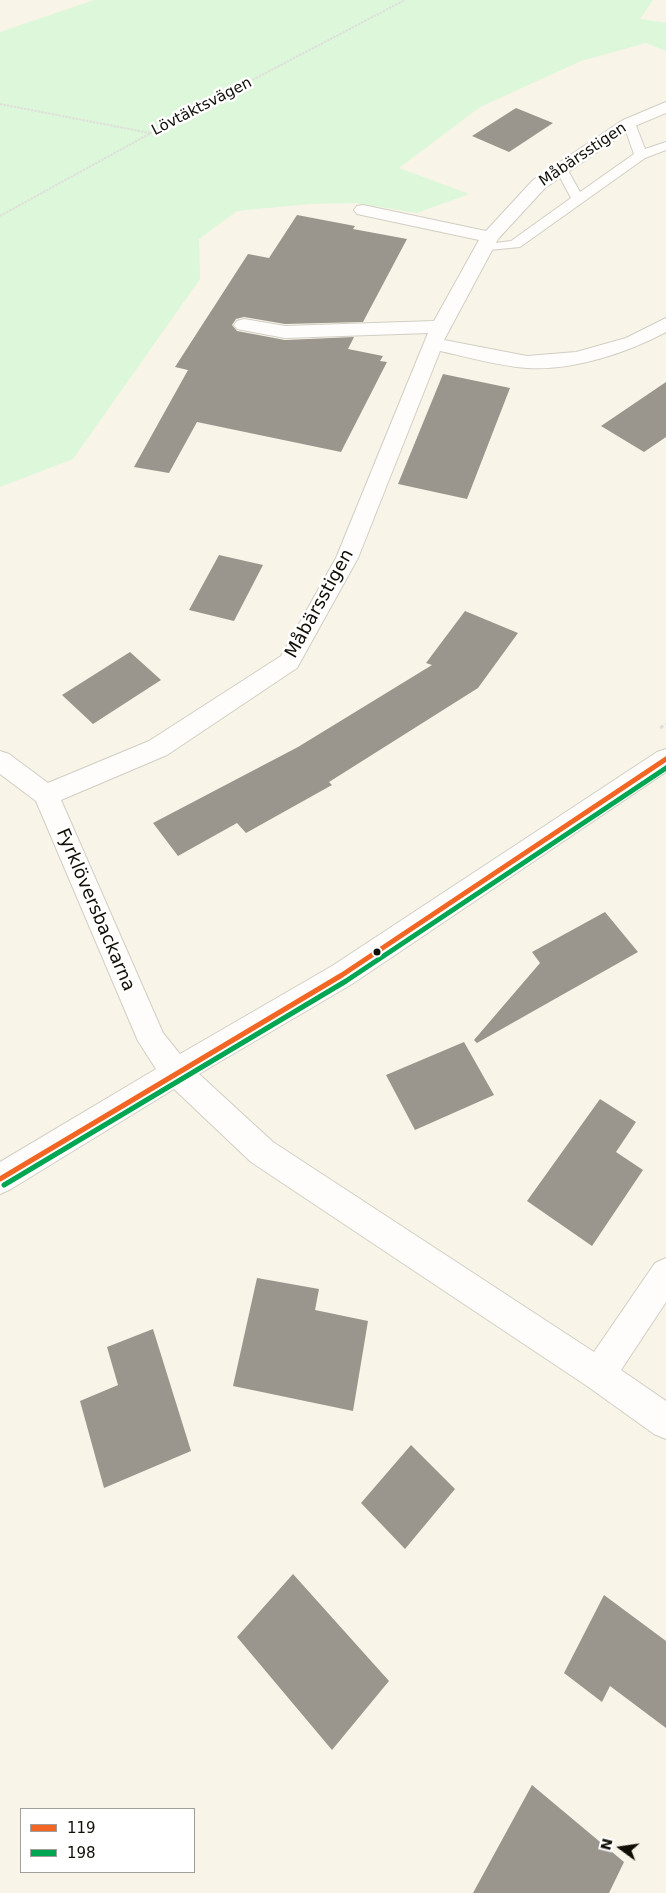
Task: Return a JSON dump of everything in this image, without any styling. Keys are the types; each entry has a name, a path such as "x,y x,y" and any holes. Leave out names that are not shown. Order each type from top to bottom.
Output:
{"street":[{"name":"Måbärsstigen","path":"46,795 158,748 289,662 348,558 401,420 437,336 487,243 539,184 629,123 666,107"},
{"path":"362,210 487,243"},
{"path":"244,325 285,332 437,336 526,362 569,358 633,342 666,324"},
{"path":"0,1179 176,1072 342,976 666,759"},
{"path":"0,761 46,795"},
{"name":"Fyrklöversbackarna","path":"46,795 152,1041 176,1072 262,1152 599,1374 666,1422"},
{"path":"599,1374 666,1274"}],"lane":[{"path":"629,123 641,155"},
{"path":"487,243 515,244 641,155 666,146"},
{"path":"561,168 578,199"}],"path":[{"name":"Lövtäktsvägen","path":"0,216 150,133 405,0"},
{"path":"0,104 150,133"},
{"path":"658,729 666,724"}],"green space":[{"path":"94,0 653,0 640,19 666,23 666,51 646,43 581,61 480,107 399,168 469,194 417,213 356,203 309,204 237,211 199,239 200,279 73,459 0,487 0,32"}],"building":[{"path":"516,108 553,123 509,152 472,136"},
{"path":"297,215 355,226 353,229 407,239 363,322 285,324 244,317 236,319 232,325 237,331 285,340 354,337 348,349 383,356 380,361 387,362 341,452 197,422 169,473 134,467 188,370 175,367 248,254 269,258"},
{"path":"443,374 510,388 467,499 398,484"},
{"path":"666,382 666,437 644,452 601,426"},
{"path":"219,555 263,565 234,621 189,610"},
{"path":"465,611 518,633 478,688 329,782 332,785 246,833 237,823 178,856 153,823 298,747 432,665 426,663"},
{"path":"130,652 161,680 93,724 62,695"},
{"path":"605,912 638,952 477,1043 474,1040 540,963 532,952"},
{"path":"464,1042 494,1095 415,1130 386,1075"},
{"path":"600,1099 636,1122 616,1152 643,1170 592,1246 527,1201"},
{"path":"257,1278 319,1289 315,1310 368,1321 353,1411 233,1386"},
{"path":"153,1329 191,1451 104,1488 80,1401 118,1385 107,1347"},
{"path":"411,1445 455,1489 405,1549 361,1503"},
{"path":"293,1574 389,1681 332,1750 237,1637"},
{"path":"604,1595 666,1641 666,1728 610,1686 602,1702 564,1673"},
{"path":"532,1785 624,1862 609,1893 473,1893"}],"transit line":[{"name":"119","path":"0,1179 342,975 666,759"},
{"name":"198","path":"4,1185 346,981 666,768"}]}
